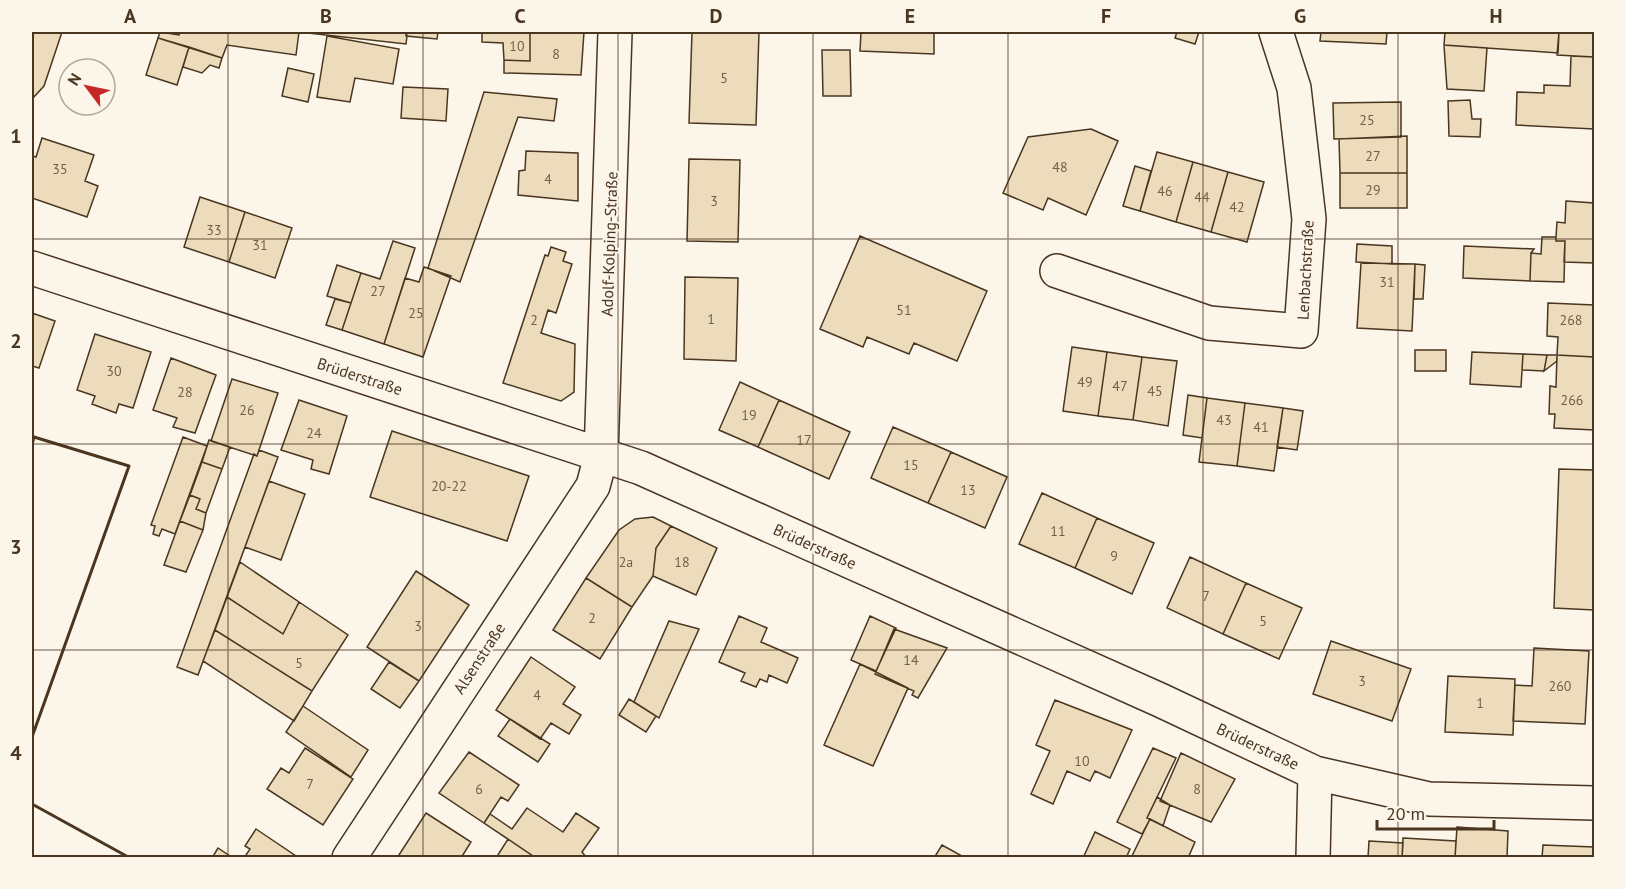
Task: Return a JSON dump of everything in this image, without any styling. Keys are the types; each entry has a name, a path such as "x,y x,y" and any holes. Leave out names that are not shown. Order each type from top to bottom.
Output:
{"street":[{"name":"Adolf-Kolping-Straße","path":"601,456 615,32"},
{"name":"Lenbachstraße","path":"1057,271 1209,323 1301,331 1309,219 1294,88 1276,32"},
{"name":"Brüderstraße","path":"32,268 641,468 1315,773 1429,800 1594,803"},
{"name":"Alsenstraße","path":"349,858 593,486 601,456"},
{"path":"1313,858 1315,773"}],"building":[{"path":"32,32 62,32 44,86 32,99"},
{"path":"160,32 179,35 180,32 299,32 296,55 227,45 222,58 158,38"},
{"path":"299,32 406,32 407,36 406,44"},
{"path":"406,32 438,32 437,39 406,36"},
{"path":"482,32 530,32 530,61 504,60 503,43 482,42"},
{"path":"530,32 584,32 581,75 504,73 504,60 530,61"},
{"path":"692,32 759,32 756,125 689,123"},
{"path":"861,32 934,32 934,54 860,51"},
{"path":"1177,32 1199,32 1195,44 1175,38"},
{"path":"1321,32 1387,32 1386,44 1320,41"},
{"path":"1445,32 1559,32 1558,53 1444,45"},
{"path":"1559,32 1594,32 1594,57 1557,55"},
{"path":"327,36 399,49 393,84 355,78 350,102 317,97"},
{"path":"158,38 189,47 177,85 146,75"},
{"path":"1444,45 1487,48 1484,91 1447,89"},
{"path":"189,47 222,58 219,68 210,65 202,73 183,67"},
{"path":"822,50 850,50 851,96 823,96"},
{"path":"1571,56 1594,57 1594,129 1516,125 1517,92 1544,93 1544,85 1570,86"},
{"path":"288,68 314,74 308,102 282,96"},
{"path":"403,87 448,89 446,121 401,118"},
{"path":"484,92 557,99 554,121 518,117 460,282 428,268"},
{"path":"1470,100 1472,119 1481,119 1480,137 1449,136 1448,101"},
{"path":"1401,102 1401,137 1334,139 1333,103"},
{"path":"1091,129 1118,141 1086,215 1048,198 1043,210 1003,193 1028,137"},
{"path":"1407,136 1407,173 1340,173 1339,139"},
{"path":"42,138 94,155 85,181 98,186 87,217 32,198 32,156 36,157"},
{"path":"526,151 578,153 578,201 518,195 519,171 525,170"},
{"path":"1157,152 1193,162 1176,222 1140,211"},
{"path":"689,159 740,160 738,242 687,241"},
{"path":"1193,162 1228,172 1211,232 1176,222"},
{"path":"1135,166 1151,171 1140,211 1123,206"},
{"path":"1228,172 1264,182 1247,242 1211,232"},
{"path":"1340,173 1407,173 1407,208 1340,208"},
{"path":"200,197 245,212 229,262 184,247"},
{"path":"1566,201 1594,203 1594,263 1564,262 1565,241 1556,241 1556,237 1557,222 1565,223"},
{"path":"245,212 292,228 275,278 229,262"},
{"path":"860,236 987,291 957,361 914,343 909,354 867,337 863,347 820,329"},
{"path":"1542,237 1556,237 1556,241 1565,241 1564,282 1530,281 1531,253 1541,254"},
{"path":"393,241 415,248 384,344 342,330 361,273 380,279"},
{"path":"1357,244 1392,246 1392,264 1356,262"},
{"path":"1464,246 1534,249 1531,253 1530,281 1463,278"},
{"path":"551,247 566,252 563,261 572,264 556,313 548,310 541,333 575,344 574,392 561,401 503,383 545,255 548,256"},
{"path":"1361,263 1415,264 1412,331 1357,328"},
{"path":"1415,264 1425,265 1423,299 1414,299"},
{"path":"337,265 361,273 351,303 327,296"},
{"path":"424,267 451,276 423,357 384,344 405,278 419,282"},
{"path":"685,277 738,278 736,361 684,359"},
{"path":"335,299 351,303 342,330 326,325"},
{"path":"1548,303 1594,305 1594,357 1557,355 1558,337 1547,336"},
{"path":"32,313 55,321 39,368 32,366"},
{"path":"95,334 151,352 133,408 119,404 116,413 92,404 95,396 77,390"},
{"path":"1072,347 1107,352 1098,416 1063,411"},
{"path":"1415,350 1446,350 1446,371 1415,371"},
{"path":"1107,352 1142,357 1133,420 1098,416"},
{"path":"1472,352 1523,354 1521,387 1470,384"},
{"path":"1523,354 1547,355 1544,371 1522,370"},
{"path":"1547,355 1557,355 1557,361 1544,371"},
{"path":"1557,355 1594,357 1594,430 1554,428 1555,414 1549,414 1550,386 1556,387"},
{"path":"1142,357 1177,361 1168,426 1133,420"},
{"path":"171,358 216,375 195,433 173,427 177,418 153,410"},
{"path":"232,379 278,393 257,456 211,441"},
{"path":"740,382 779,400 758,447 719,430"},
{"path":"1188,395 1207,398 1202,438 1183,435"},
{"path":"1207,398 1245,403 1237,466 1199,462"},
{"path":"299,400 347,416 329,474 311,469 313,460 281,450"},
{"path":"779,400 850,432 829,479 758,447"},
{"path":"1245,403 1283,408 1274,471 1237,466"},
{"path":"1283,408 1303,411 1297,450 1277,447"},
{"path":"893,427 951,452 928,503 871,478"},
{"path":"392,431 529,476 507,541 370,497"},
{"path":"183,437 207,446 175,534 162,529 159,536 153,534 155,526 151,525"},
{"path":"209,440 230,447 222,469 202,462"},
{"path":"259,450 278,457 198,675 177,667 254,454 257,456"},
{"path":"951,452 1007,477 985,528 928,503"},
{"path":"202,462 222,469 206,513 196,509 200,499 190,495"},
{"path":"1559,469 1594,470 1594,610 1554,608"},
{"path":"269,481 305,494 281,560 245,547"},
{"path":"1042,493 1097,518 1075,568 1019,544"},
{"path":"190,495 200,499 196,509 206,513 203,530 180,521"},
{"path":"653,517 671,526 656,548 653,576 632,607 586,578 619,530 635,519"},
{"path":"1097,518 1154,543 1132,594 1075,568"},
{"path":"180,521 203,530 186,572 164,565"},
{"path":"671,526 717,548 696,595 653,576 656,548"},
{"path":"1190,557 1246,583 1223,634 1167,608"},
{"path":"240,562 299,602 283,634 227,597"},
{"path":"416,571 469,605 419,681 367,647"},
{"path":"586,578 632,607 600,659 553,630"},
{"path":"1246,583 1302,608 1279,659 1223,634"},
{"path":"227,597 283,634 299,602 348,635 312,691 215,630"},
{"path":"739,616 767,628 761,642 798,658 787,683 769,675 767,682 760,679 756,687 741,681 745,673 719,662"},
{"path":"870,616 896,628 876,671 851,660"},
{"path":"669,621 699,629 659,718 634,702"},
{"path":"894,629 947,648 918,698 912,695 914,691 875,674"},
{"path":"215,630 312,691 294,721 203,661"},
{"path":"1331,641 1411,669 1392,721 1313,694"},
{"path":"1534,648 1589,651 1585,724 1513,721 1515,685 1532,686"},
{"path":"531,657 575,687 563,704 581,715 569,734 551,723 540,739 496,710"},
{"path":"389,662 419,681 400,708 371,689"},
{"path":"860,664 908,688 873,766 824,745"},
{"path":"1448,676 1515,679 1513,735 1445,732"},
{"path":"629,699 656,716 646,732 619,715"},
{"path":"1055,700 1132,730 1110,778 1095,771 1090,781 1067,771 1053,804 1031,794 1050,751 1036,745"},
{"path":"303,706 368,750 351,777 286,732"},
{"path":"510,719 550,744 538,762 498,736"},
{"path":"305,748 353,779 323,825 267,789 281,768 289,773"},
{"path":"1153,748 1176,758 1147,818 1150,819 1142,834 1117,822"},
{"path":"469,752 519,785 508,801 501,797 484,823 439,793"},
{"path":"1181,753 1235,779 1211,822 1160,801"},
{"path":"1157,797 1170,805 1163,826 1147,818"},
{"path":"527,808 563,832 576,813 599,828 582,852 587,858 536,858 484,823 490,814 512,829"},
{"path":"426,813 471,842 461,858 397,858"},
{"path":"1150,819 1195,842 1188,858 1131,858"},
{"path":"1457,827 1508,831 1507,858 1455,858"},
{"path":"256,829 299,858 244,858 250,849 245,846"},
{"path":"1095,832 1130,849 1126,858 1083,858"},
{"path":"1403,838 1456,841 1455,858 1402,858"},
{"path":"508,839 536,858 496,858"},
{"path":"1369,841 1403,843 1402,858 1368,858"},
{"path":"942,845 962,856 961,858 934,858"},
{"path":"1543,845 1594,847 1594,858 1542,858"},
{"path":"218,848 233,858 212,858"}],"wall":[{"path":"32,445 34,437 129,466 32,737"},
{"path":"32,804 130,858"}]}
